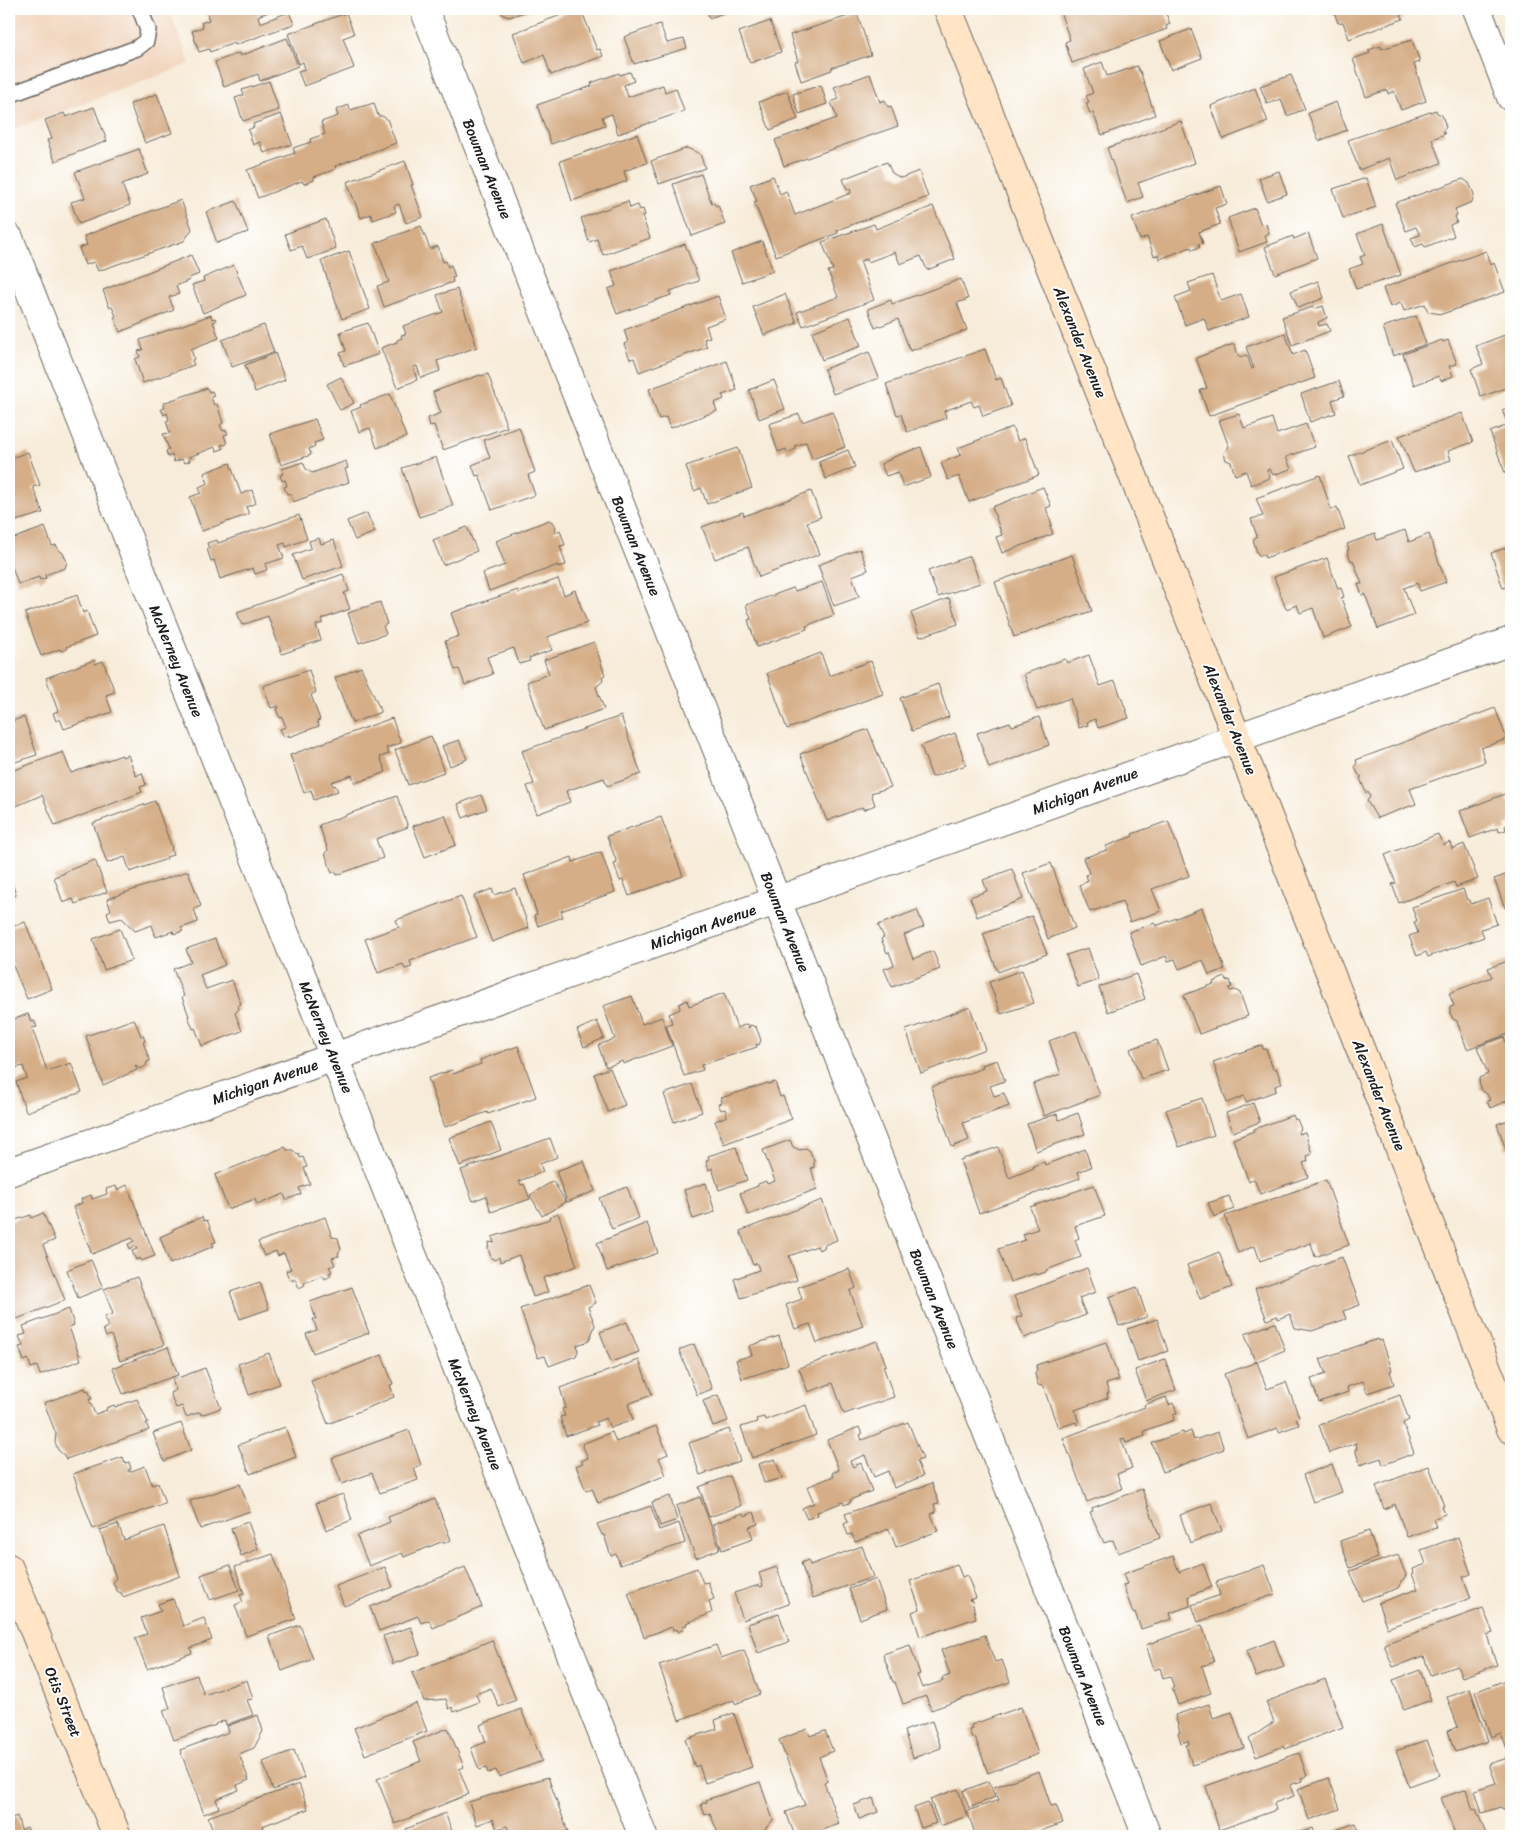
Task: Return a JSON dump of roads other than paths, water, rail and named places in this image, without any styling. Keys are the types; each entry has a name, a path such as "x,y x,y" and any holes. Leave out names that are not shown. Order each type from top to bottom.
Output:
{"street":[{"name":"Bowman Avenue","path":"424,9 1147,1836"},
{"name":"Alexander Avenue","path":"948,9 1511,1429"},
{"path":"1476,9 1511,97"},
{"name":"McNerney Avenue","path":"9,238 643,1836"},
{"name":"Michigan Avenue","path":"9,1172 1511,641"},
{"name":"Otis Street","path":"9,1568 117,1836"}],"lane":[{"path":"9,95 137,48 146,41 148,30 140,9"}]}
